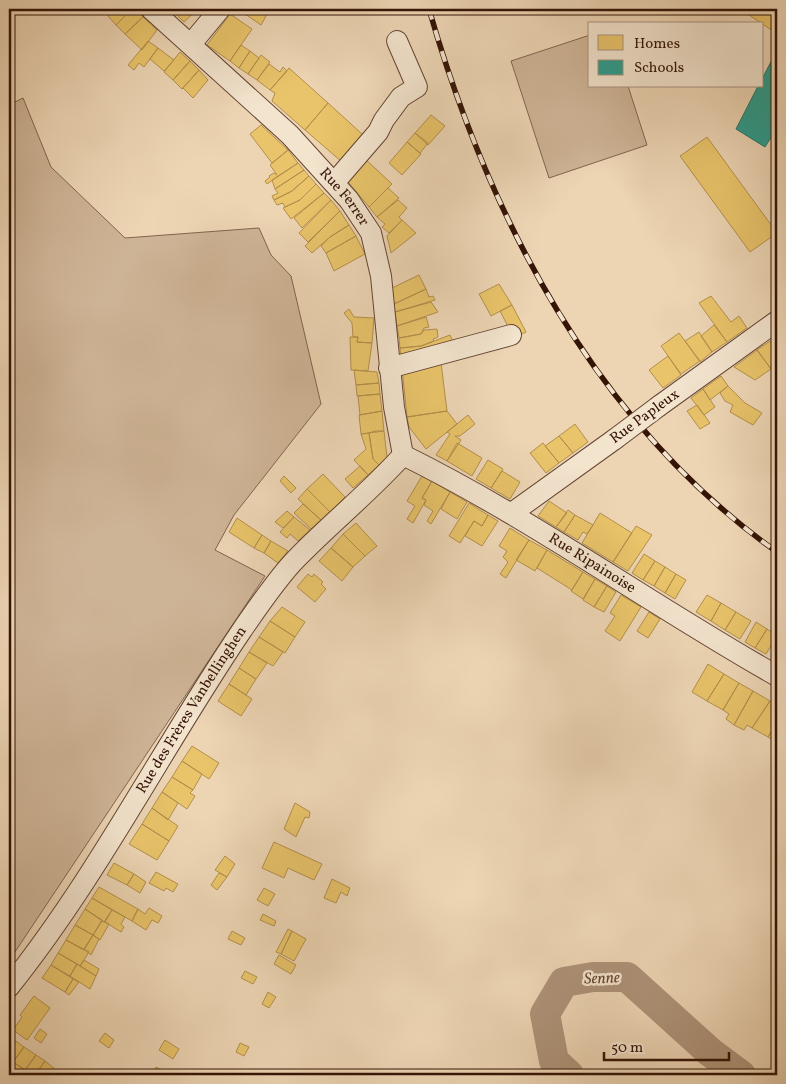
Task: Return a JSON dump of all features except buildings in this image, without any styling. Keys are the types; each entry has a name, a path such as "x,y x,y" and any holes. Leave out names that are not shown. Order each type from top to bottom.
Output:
{"street":[{"name":"Rue Ferrer","path":"150,9 290,135 349,200 371,233 381,276 389,368 403,455"},
{"path":"191,44 220,9"},
{"path":"334,183 378,132 384,120 401,97 416,87 397,41"},
{"name":"Rue Papleux","path":"512,514 777,321"},
{"path":"389,368 511,335"},
{"name":"Rue Ripainoise","path":"403,455 461,484 512,514 777,676"},
{"name":"Rue des Frères Vanbellinghen","path":"9,987 39,949 79,891 243,629 296,559 382,478 403,455"}],"shaded area":[{"path":"588,36 588,88 629,88 647,145 549,178 511,61"},
{"path":"23,98 51,167 125,238 259,228 271,255 291,276 321,404 234,515 215,550 265,576 9,961 9,105"}],"waterway":[{"name":"Senne","path":"569,1075 554,1061 545,1014 564,982 593,977 627,977 710,1052 741,1075"}],"railway":[{"path":"429,9 454,87 483,164 518,239 558,311 603,379 655,443 713,500 777,552"}]}
